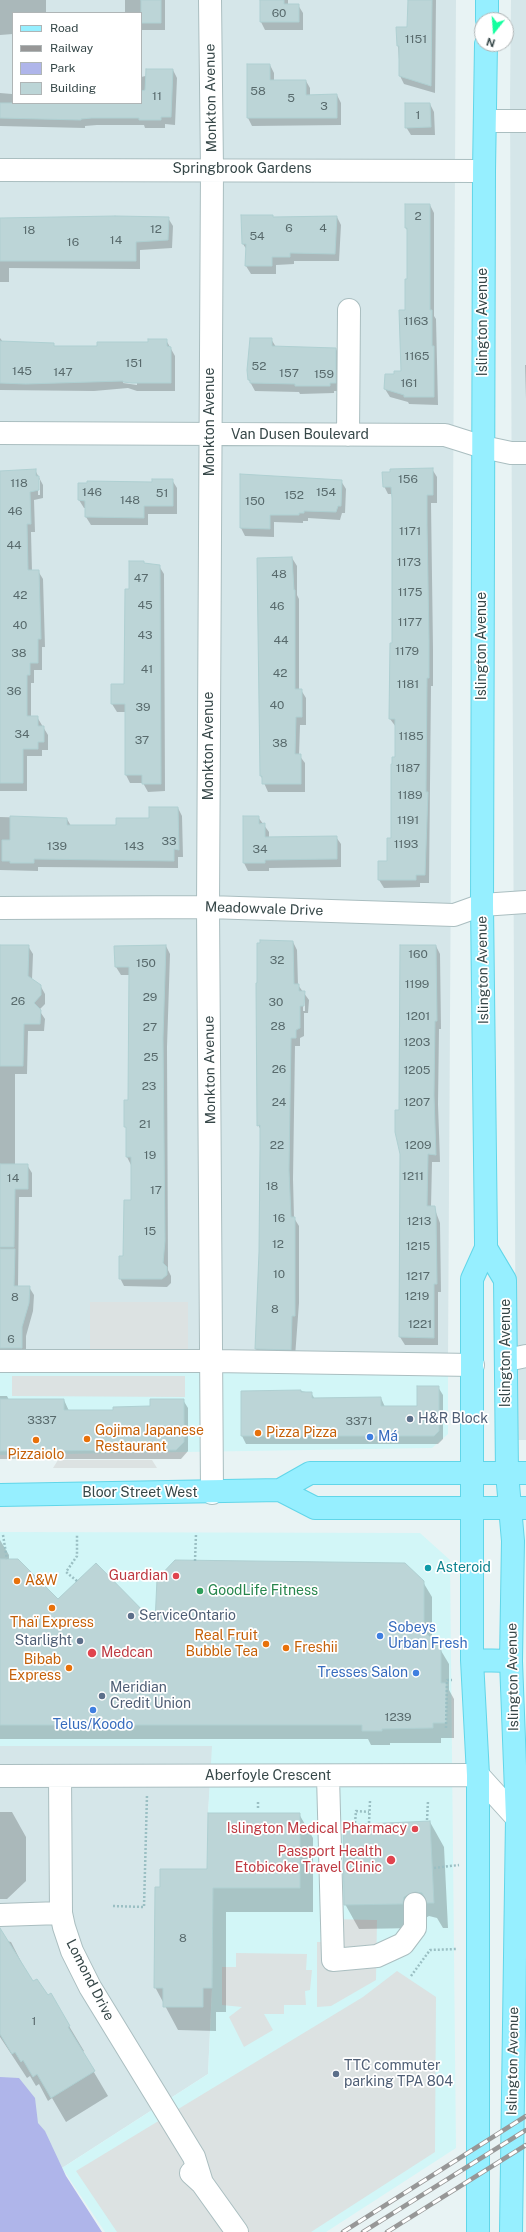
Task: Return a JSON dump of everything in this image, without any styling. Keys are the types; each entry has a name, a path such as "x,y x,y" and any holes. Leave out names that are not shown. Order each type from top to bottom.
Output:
{"main road":[{"path":"487,0 487,12"},
{"name":"Islington Avenue","path":"478,2232 478,1775 472,1660 472,1279 486,1248 482,905 484,171 486,52"},
{"name":"Islington Avenue","path":"486,1248 505,1280 516,1358 518,1508 513,1541 511,1661 517,1818 511,2232"},
{"name":"Bloor Street West","path":"0,1494 212,1493 280,1490 310,1473 517,1473"},
{"name":"Bloor Street West","path":"280,1490 315,1508 518,1508"},
{"path":"472,1660 511,1661"}],"street":[{"name":"Monkton Avenue","path":"210,0 212,169 208,906 213,1361 212,1493"},
{"path":"485,122 526,121"},
{"name":"Springbrook Gardens","path":"0,170 212,169 484,171"},
{"path":"348,435 349,310"},
{"name":"Van Dusen Boulevard","path":"0,433 445,435 483,447 526,453"},
{"name":"Meadowvale Drive","path":"0,908 208,906 454,915 482,905 526,902"},
{"path":"0,1361 213,1361 472,1365"},
{"path":"478,1775 517,1818"},
{"name":"Aberfoyle Crescent","path":"0,1776 478,1775"},
{"name":"Lomond Drive","path":"60,1776 61,1913 72,1951 87,1981 162,2107 174,2150 186,2169 202,2183 237,2232"},
{"path":"328,1776 333,1960 378,1956 403,1944 415,1928 416,1904"},
{"path":"0,1915 61,1913"}],"path":[{"path":"194,1560 196,1534"},
{"path":"3,1535 7,1559"},
{"path":"77,1535 77,1556 66,1572 77,1581"},
{"path":"446,1728 447,1680 452,1680"},
{"path":"113,1906 144,1907 147,1776"},
{"path":"258,1800 258,1808"},
{"path":"369,1823 370,1800"},
{"path":"427,1820 428,1801"},
{"path":"355,1823 356,1811 369,1812"},
{"path":"434,1868 454,1865"},
{"path":"411,1976 430,1950 453,1949"}],"shaded area":[{"path":"0,0 456,0 448,1358 0,1359"},
{"path":"511,0 526,0 526,1440 516,1440 510,100 510,52 514,52 514,12 511,12"},
{"path":"90,1302 188,1302 188,1354 90,1355"},
{"path":"448,1358 448,1434 432,1448 0,1455 0,1360"},
{"path":"12,1376 185,1376 185,1397 12,1396"},
{"path":"58,1460 152,1460 157,1468 53,1468"},
{"path":"0,1532 420,1533 450,1560 456,2148 326,2232 105,2232 62,2168 208,2074 212,1988 213,1888 207,1888 208,1813 212,1746 0,1746"},
{"path":"0,1746 213,1746 208,1813 213,1888 212,1988 208,2074 62,2168 0,2106"},
{"path":"329,1919 377,1920 376,1980 331,2006 317,2007 317,1942 329,1942"},
{"path":"236,1953 307,1954 306,1970 312,1970 310,1990 305,1991 306,2005 284,2005 284,2014 264,2014 273,2030 244,2047 229,2017 242,2007 222,2005 222,1967 236,1967"},
{"name":"TTC commuter parking TPA 804","path":"397,1971 436,1997 435,2152 311,2232 117,2232 76,2171 363,1997"}],"green space":[{"path":"0,2077 19,2078 35,2098 38,2123 45,2131 66,2176 102,2232 0,2232"}],"building":[{"path":"141,0 161,0 161,23 142,23"},
{"path":"260,0 284,0 284,4 299,4 299,22 260,22"},
{"path":"408,0 432,0 431,86 399,76 399,46 397,46 396,27 407,27"},
{"path":"247,64 270,64 270,80 306,80 306,95 337,94 337,118 247,118"},
{"path":"146,69 173,69 171,117 161,117 161,120 139,120 139,118 92,118 81,120 0,118 0,103 142,104 142,91 145,90"},
{"path":"405,103 430,103 431,127 405,128"},
{"path":"405,204 430,204 430,310 432,310 432,346 434,346 434,397 404,397 404,395 384,389 385,374 394,374 394,371 401,371 399,310 405,310 405,279 407,279 407,228 405,228"},
{"path":"241,215 273,215 273,217 337,216 335,254 290,253 290,257 272,257 272,266 245,266 246,244 242,244"},
{"path":"115,216 169,217 168,240 136,242 136,261 0,261 0,218"},
{"path":"250,338 272,338 272,346 336,348 336,383 330,383 330,386 295,386 295,384 250,383 250,380 248,380 247,370"},
{"path":"148,339 167,339 167,346 171,347 171,383 132,383 123,381 26,384 0,383 0,341 54,343 54,346 97,346 97,342 148,342"},
{"path":"433,468 433,495 427,495 429,678 427,678 426,792 428,792 425,875 416,875 416,880 378,880 378,861 387,861 387,838 391,838 391,764 392,757 395,757 395,719 389,719 390,643 392,643 392,498 391,487 383,487 382,472 390,472 390,469"},
{"path":"36,469 36,476 39,476 39,490 30,492 31,524 27,524 28,570 39,570 41,639 38,639 38,663 30,663 30,675 27,675 27,716 38,716 38,726 44,726 44,742 38,742 38,749 23,749 23,783 0,783 0,471"},
{"path":"240,474 342,480 341,506 338,506 336,512 304,511 304,513 299,513 299,515 270,515 270,529 240,528"},
{"path":"152,479 173,479 173,506 144,506 144,518 85,517 85,501 78,500 78,483 87,483 87,481 152,482"},
{"path":"292,557 295,590 295,689 302,689 302,717 296,717 295,754 301,754 301,784 262,784 262,776 260,776 257,558"},
{"path":"129,561 144,561 144,563 160,565 161,784 142,784 142,775 125,775 125,704 111,704 111,684 124,684 125,589 129,589"},
{"path":"149,807 178,807 179,850 174,849 174,861 34,859 34,863 10,863 10,861 2,861 2,840 10,840 10,816 67,818 67,825 116,825 116,818 149,818"},
{"path":"243,816 259,816 259,824 265,823 265,837 337,836 337,859 265,860 265,863 243,863"},
{"path":"260,940 293,941 294,984 299,984 299,991 305,991 304,1006 300,1006 300,1028 296,1030 296,1038 291,1038 289,1170 291,1217 295,1217 295,1316 292,1316 291,1350 255,1349 259,1252 260,1150 260,1125 257,1126 256,983 257,943 260,943"},
{"path":"0,945 29,945 28,976 41,985 41,995 34,1003 41,1010 40,1024 24,1024 23,1066 0,1066"},
{"path":"166,945 163,1038 165,1241 163,1263 167,1267 167,1275 162,1279 119,1279 119,1256 123,1256 124,1200 131,1200 131,1157 126,1157 126,1127 124,1127 124,1100 128,1100 129,967 115,967 114,946"},
{"path":"400,945 436,945 437,1021 435,1021 434,1095 436,1155 428,1154 427,1206 435,1206 436,1214 437,1284 434,1284 434,1338 399,1337 400,1154 395,1132 395,1110 399,1110"},
{"path":"0,1164 28,1164 28,1189 15,1189 14,1247 0,1247"},
{"path":"0,1249 15,1249 14,1286 30,1286 29,1303 22,1327 22,1348 0,1348"},
{"path":"417,1386 439,1386 439,1431 434,1436 241,1436 241,1391 301,1390 301,1392 312,1392 312,1398 381,1397 381,1406 417,1406"},
{"path":"0,1399 64,1399 64,1410 113,1410 113,1407 150,1406 150,1399 184,1399 184,1442 176,1450 0,1451"},
{"path":"0,1559 18,1559 58,1599 96,1563 155,1623 157,1579 175,1560 405,1563 424,1581 424,1631 441,1648 441,1683 446,1683 446,1723 433,1723 433,1728 382,1729 382,1731 362,1731 362,1725 0,1725"},
{"path":"208,1813 300,1813 300,1888 213,1888 212,1988 203,1988 203,2007 163,2007 163,1988 154,1988 155,1887 160,1887 160,1869 207,1869"},
{"path":"430,1821 434,1903 427,1903 422,1893 415,1892 404,1897 403,1904 344,1905 343,1825"},
{"path":"0,1928 33,1981 37,1979 48,1995 51,1993 70,2026 68,2027 95,2071 51,2098 37,2074 33,2077 23,2060 21,2062 15,2052 12,2054 0,2034"}],"railway":[{"path":"343,2232 526,2116"},
{"path":"363,2232 526,2130"},
{"path":"387,2232 526,2145"}],"place":[{"name":"H&R Block","path":"410,1419"},
{"name":"Pizza Pizza","path":"258,1433"},
{"name":"Má","path":"370,1437"},
{"name":"Gojima Japanese Restaurant","path":"87,1439"},
{"name":"Pizzaiolo","path":"36,1440"},
{"name":"Asteroid","path":"428,1568"},
{"name":"Guardian","path":"176,1576"},
{"name":"A&W","path":"17,1581"},
{"name":"GoodLife Fitness","path":"200,1591"},
{"name":"Thaï Express","path":"52,1608"},
{"name":"ServiceOntario","path":"131,1616"},
{"name":"Sobeys Urban Fresh","path":"380,1636"},
{"name":"Starlight","path":"80,1641"},
{"name":"Real Fruit Bubble Tea","path":"266,1644"},
{"name":"Freshii","path":"286,1648"},
{"name":"Medcan","path":"92,1653"},
{"name":"Bibab Express","path":"69,1668"},
{"name":"Tresses Salon","path":"416,1673"},
{"name":"Meridian Credit Union","path":"102,1696"},
{"name":"Telus/Koodo","path":"93,1710"},
{"name":"Islington Medical Pharmacy","path":"415,1829"},
{"name":"Passport Health Etobicoke Travel Clinic","path":"391,1860"},
{"name":"TTC commuter parking TPA 804","path":"336,2074"}]}
